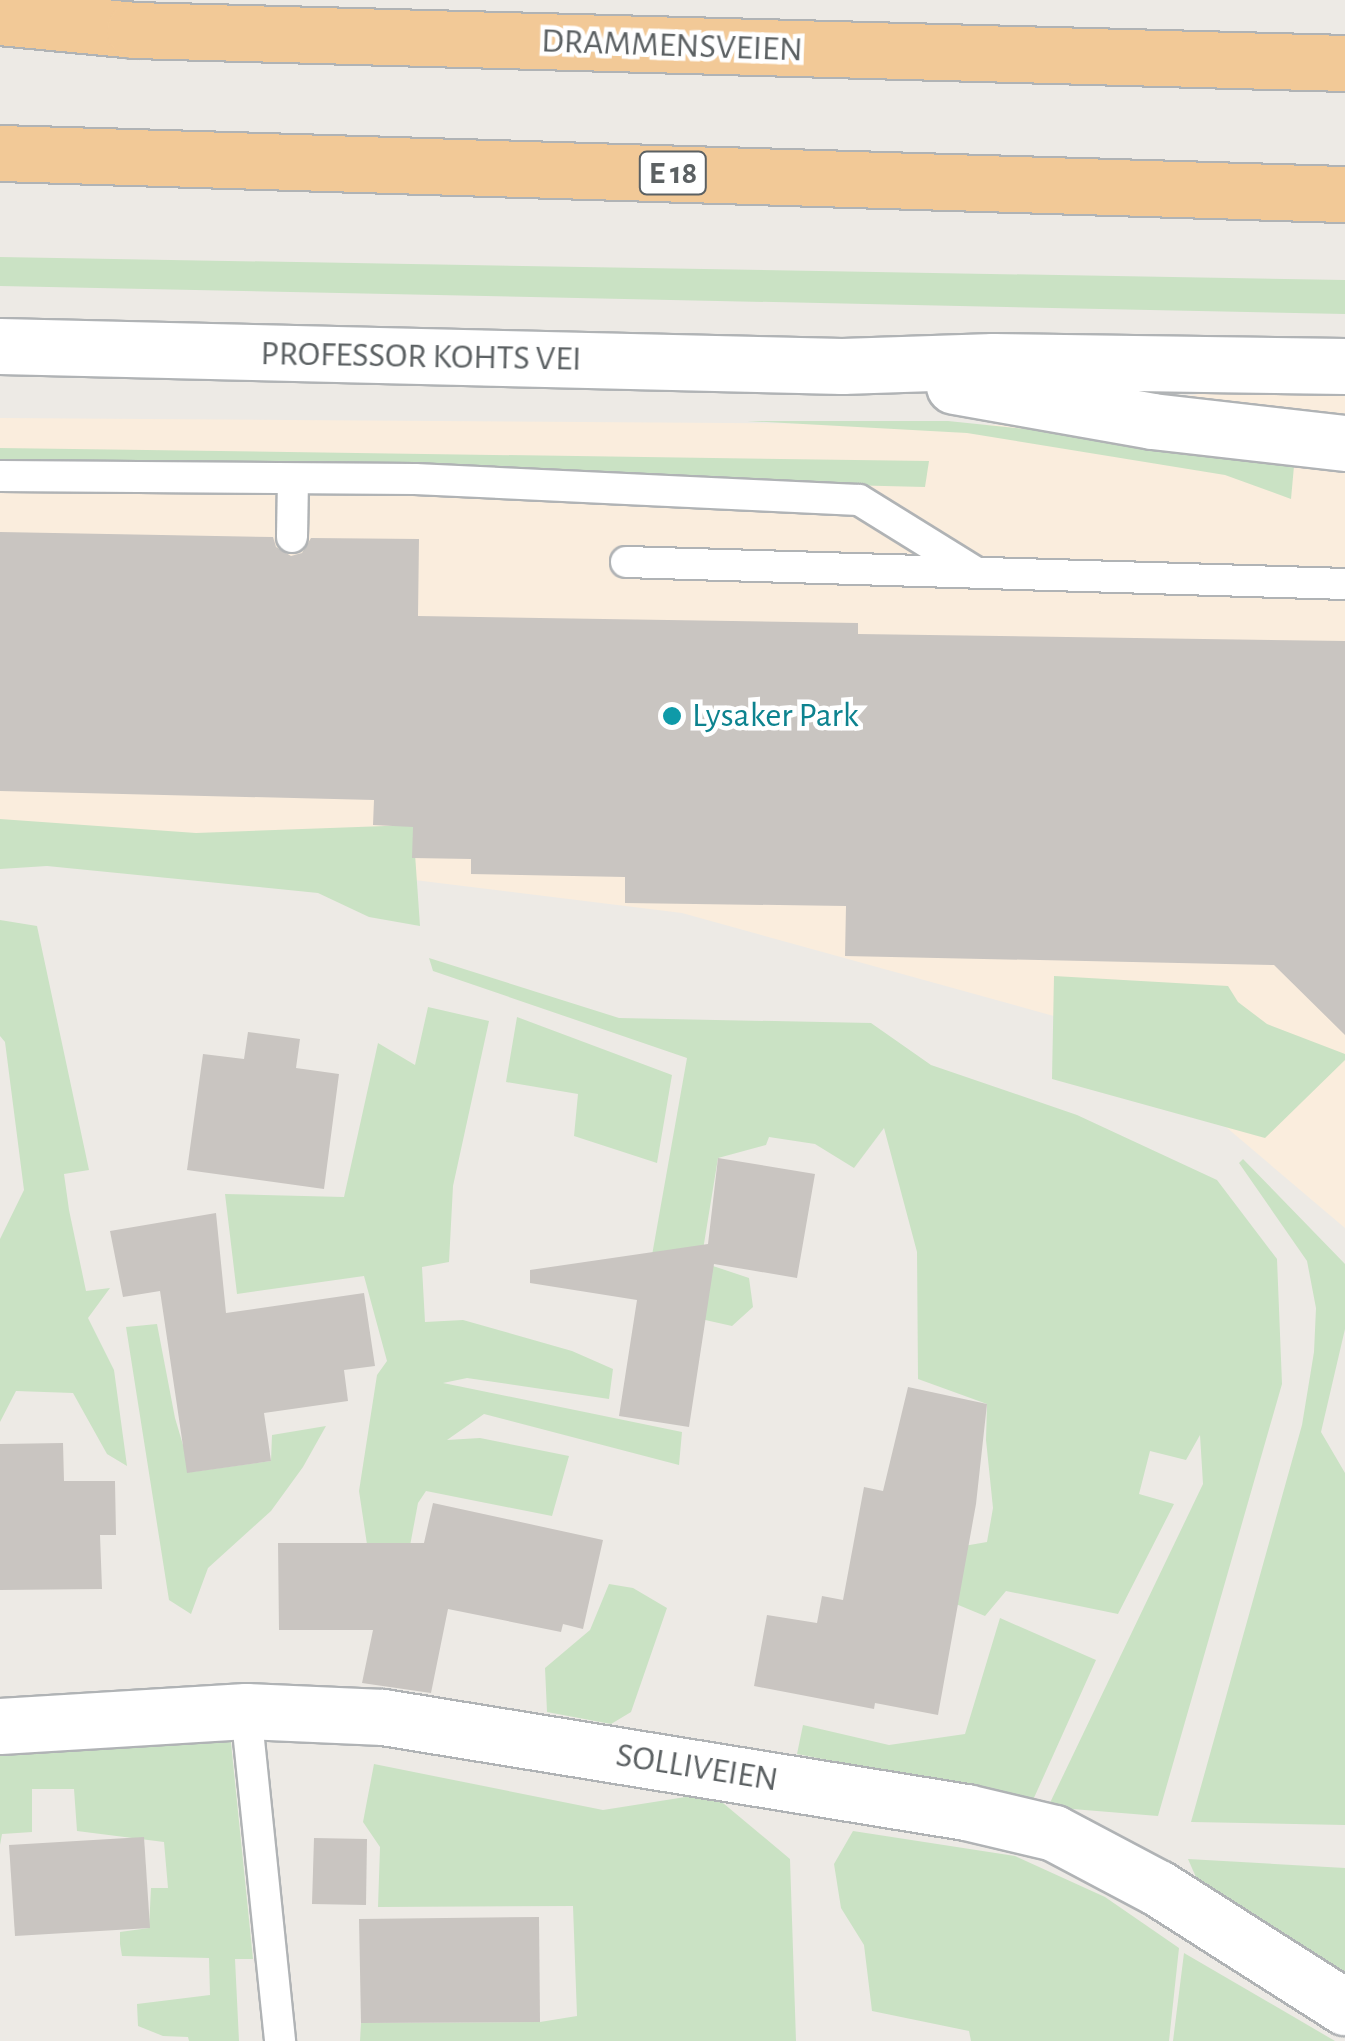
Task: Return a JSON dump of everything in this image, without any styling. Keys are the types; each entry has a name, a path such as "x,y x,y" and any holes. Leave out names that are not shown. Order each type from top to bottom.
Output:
{"highway":[{"name":"DRAMMENSVEIEN","path":"0,17 154,31 1345,63"},
{"name":"E 18","path":"0,153 1345,194"}],"main road":[{"name":"PROFESSOR KOHTS VEI","path":"0,346 842,366 993,361 1345,366"},
{"name":"PROFESSOR KOHTS VEI","path":"842,366 1152,421 1345,443"},
{"name":"SOLLIVEIEN","path":"0,1726 246,1711 383,1717 966,1812 1054,1833 1158,1888 1345,2007"}],"lane":[{"path":"0,476 415,479 860,500 975,572"},
{"path":"292,480 292,537"},
{"path":"626,562 1345,584"},
{"path":"246,1711 280,2041"}],"shaded area":[{"path":"1345,370 1345,1228 1115,1033 682,913 0,829 0,418 1009,425"}],"green space":[{"path":"0,257 1345,280 1345,314 0,286"},
{"path":"747,421 948,421 1075,434 1294,466 1291,499 1225,475 967,433"},
{"path":"0,448 929,461 925,487 0,464"},
{"path":"0,819 196,833 413,825 420,926 369,917 318,893 47,866 0,869"},
{"path":"0,920 37,926 89,1170 64,1174 69,1210 86,1291 110,1288 88,1318 114,1370 127,1466 107,1454 73,1393 16,1391 0,1422 0,1239 24,1190 5,1042 0,1036"},
{"path":"429,958 619,1018 871,1023 931,1065 1077,1115 1217,1180 1277,1259 1282,1384 1158,1816 1048,1807 1203,1484 1200,1435 1186,1460 1150,1451 1139,1494 1174,1504 1118,1614 1006,1591 985,1616 859,1564 987,1542 993,1508 986,1440 987,1404 918,1379 917,1252 884,1128 854,1168 815,1144 769,1137 766,1145 718,1158 701,1262 749,1278 753,1307 732,1326 643,1306 687,1058 433,971"},
{"path":"1054,976 1228,986 1238,1002 1267,1024 1345,1054 1345,1060 1265,1138 1052,1079"},
{"path":"428,1007 489,1021 453,1186 449,1262 422,1267 425,1322 463,1320 572,1351 613,1369 609,1399 467,1378 443,1383 682,1432 679,1465 484,1414 447,1440 480,1438 569,1456 552,1516 426,1491 418,1503 404,1578 371,1571 359,1491 377,1375 387,1361 364,1276 237,1294 225,1194 344,1197 378,1043 415,1065"},
{"path":"517,1017 672,1075 657,1163 574,1136 578,1094 506,1082"},
{"path":"1243,1159 1345,1264 1345,1329 1321,1432 1345,1473 1345,1825 1191,1822 1302,1425 1314,1352 1316,1308 1307,1261 1239,1163"},
{"path":"157,1324 175,1418 191,1472 271,1461 272,1435 326,1426 271,1511 208,1568 191,1614 169,1600 126,1327"},
{"path":"609,1584 633,1588 667,1608 631,1712 611,1724 547,1712 545,1668 590,1630"},
{"path":"1000,1618 1096,1660 1033,1800 797,1754 803,1725 889,1745 965,1734"},
{"path":"230,1733 253,1959 235,1959 239,2041 189,2041 188,2037 163,2036 138,2026 137,2004 210,1995 209,1958 122,1956 120,1944 120,1932 149,1928 151,1888 168,1888 164,1842 77,1831 74,1789 32,1789 32,1832 2,1834 0,1845 0,1745"},
{"path":"374,1764 603,1810 711,1793 790,1859 796,2041 360,2041 361,2023 540,2022 577,2016 573,1906 378,1907 380,1847 363,1822"},
{"path":"853,1831 1015,1856 1105,1897 1179,1948 1169,2041 971,2041 969,2031 872,2011 864,1945 841,1908 834,1864"},
{"path":"1188,1859 1345,1868 1345,1979 1199,1884"},
{"path":"1184,1953 1335,2041 1173,2041"}],"building":[{"name":"Lysaker Park","path":"0,532 273,537 276,547 291,556 302,553 311,538 419,539 418,616 858,623 858,634 1345,641 1345,1035 1274,965 845,956 846,906 625,903 625,877 471,874 471,859 412,858 413,827 373,825 374,800 0,791"},
{"path":"248,1032 300,1039 296,1068 339,1074 324,1189 187,1170 203,1054 244,1059"},
{"path":"718,1158 815,1174 797,1278 714,1264 689,1427 619,1416 637,1300 530,1283 530,1270 708,1244"},
{"path":"216,1213 226,1313 364,1293 375,1366 344,1370 348,1401 264,1413 271,1461 187,1473 160,1291 123,1297 110,1231"},
{"path":"908,1387 987,1404 976,1504 938,1715 875,1703 874,1709 754,1686 767,1615 817,1623 822,1596 843,1600 864,1487 883,1491"},
{"path":"63,1443 64,1481 115,1481 116,1535 100,1535 102,1589 0,1590 0,1444"},
{"path":"433,1503 603,1540 583,1629 563,1624 561,1632 448,1609 431,1693 362,1683 373,1630 279,1630 278,1543 424,1543"},
{"path":"144,1837 150,1928 15,1936 9,1845"},
{"path":"314,1838 367,1839 366,1905 312,1904"},
{"path":"539,1917 540,2022 361,2023 359,1919"}],"place":[{"name":"Lysaker Park","path":"672,716"}]}
